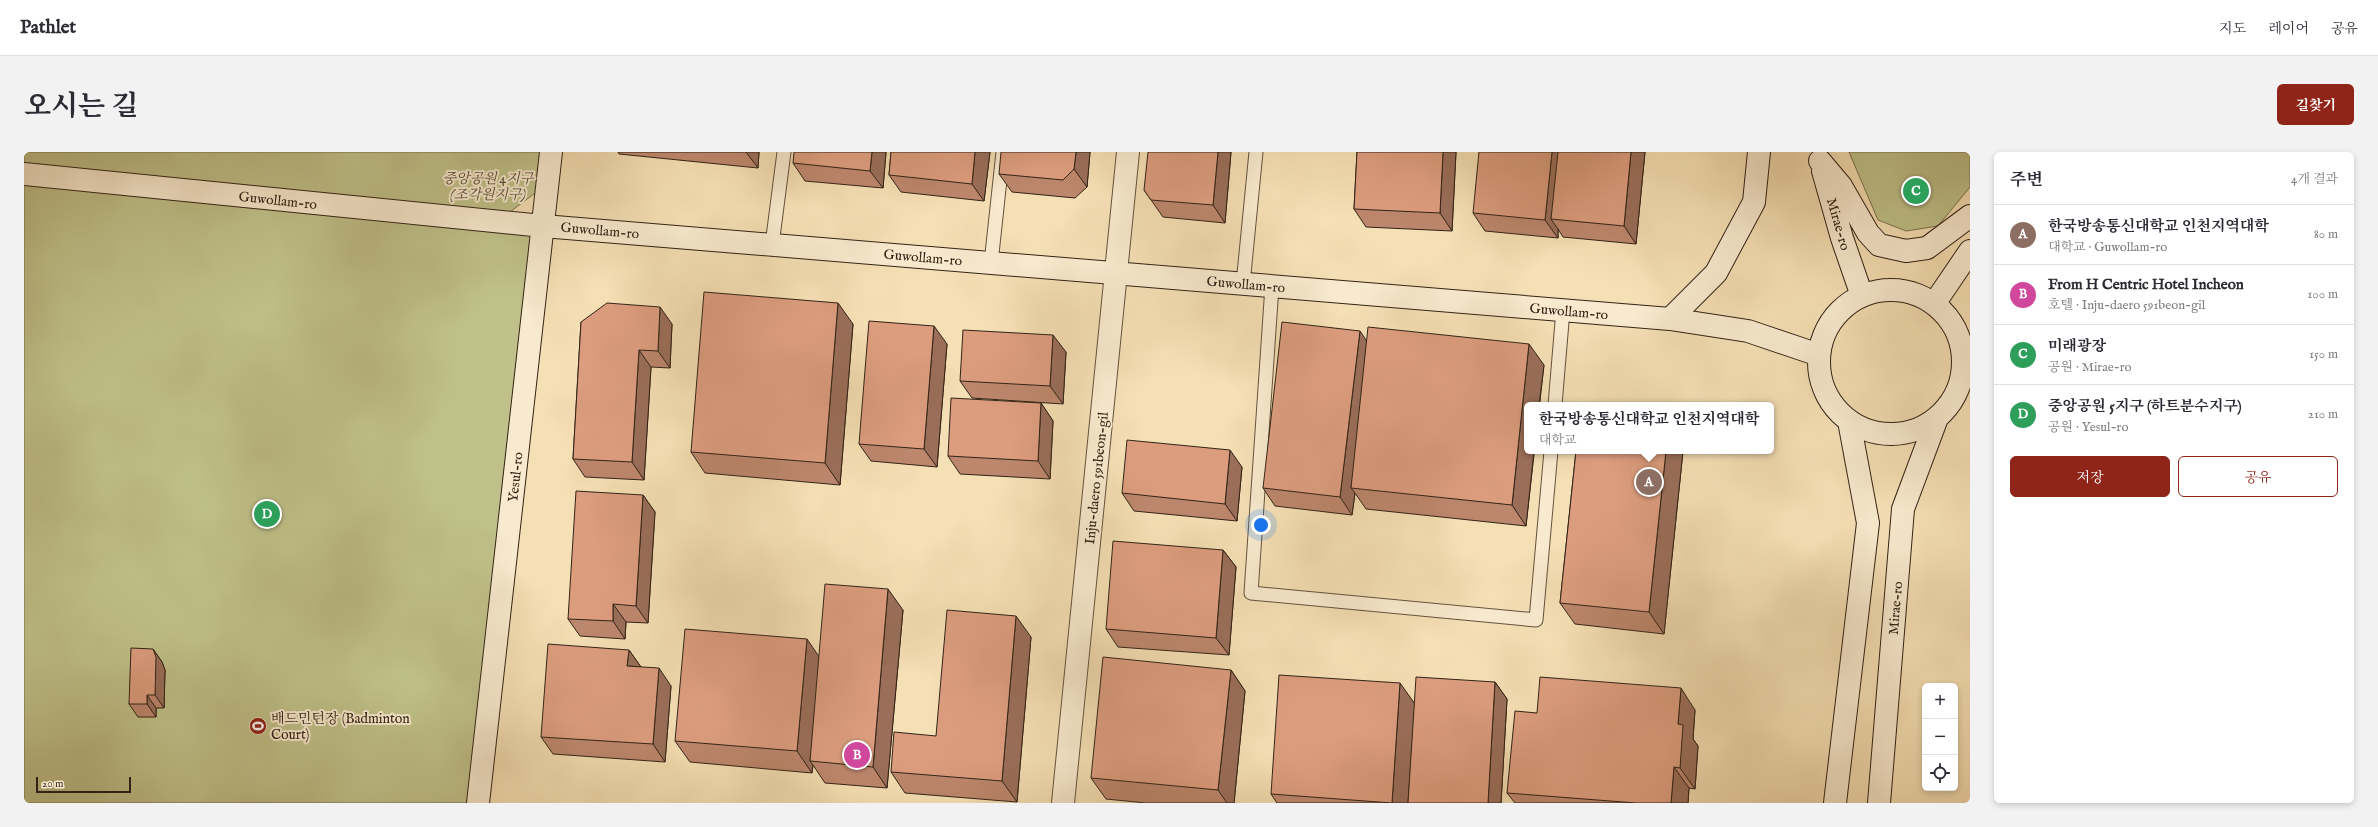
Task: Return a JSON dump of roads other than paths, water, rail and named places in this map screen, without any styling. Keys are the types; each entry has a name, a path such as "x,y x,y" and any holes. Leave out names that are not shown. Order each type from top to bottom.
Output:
{"street":[{"name":"Yesul-ro","path":"478,803 551,152"},
{"name":"Inju-daero 591beon-gil","path":"1063,803 1128,152"},
{"path":"1670,319 1716,273 1737,235 1754,202 1759,152"},
{"path":"1819,156 1841,186 1868,233 1879,245 1906,251 1927,248 1970,216"},
{"name":"Mirae-ro","path":"1819,156 1842,238 1862,296"},
{"name":"Guwollam-ro","path":"24,174 543,226 1670,319 1748,331 1819,355"},
{"path":"1934,304 1970,251"},
{"path":"1899,290 1917,295 1934,304 1948,316 1957,333 1967,369 1950,404 1937,418 1921,428 1896,434 1884,434 1865,429 1849,421 1835,407 1825,391 1820,373 1819,355 1824,336 1833,320 1846,306 1862,296 1880,291 1899,290"},
{"name":"Mirae-ro","path":"1879,803 1903,509 1937,418"},
{"path":"1835,803 1868,523 1849,421"}],"lane":[{"path":"772,245 784,152"},
{"path":"991,263 1003,152"},
{"path":"1243,284 1256,152"},
{"path":"1272,286 1251,593 1536,620 1551,454"},
{"path":"1555,402 1564,310"}],"place":[{"name":"미래광장","path":"1916,191"},
{"name":"한국방송통신대학교 인천지역대학","path":"1649,482"},
{"name":"중앙공원 5지구 (하트분수지구)","path":"267,514"},
{"name":"배드민턴장 (Badminton Court)","path":"258,726"},
{"name":"From H Centric Hotel Incheon","path":"857,755"}],"park label":[{"name":"중앙공원 4지구 (조각원지구)","path":"488,186"}]}
